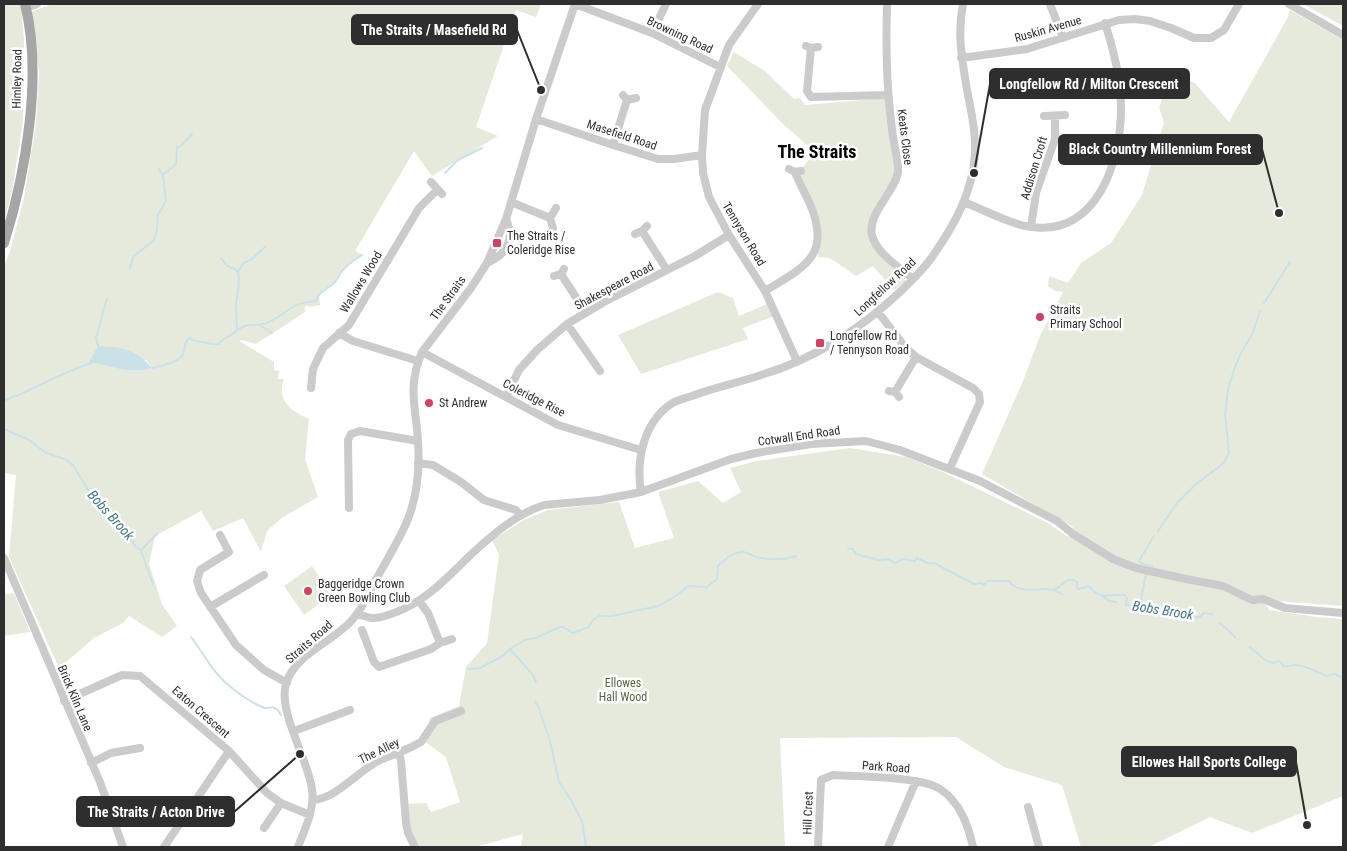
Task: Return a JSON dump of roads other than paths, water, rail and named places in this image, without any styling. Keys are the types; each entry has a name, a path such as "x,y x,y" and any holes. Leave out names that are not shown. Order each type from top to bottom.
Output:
{"main road":[{"name":"Himley Road","path":"4,243 22,169 30,107 32,58 26,6"}],"street":[{"path":"26,6 37,4"},
{"name":"Browning Road","path":"575,4 652,33 720,66"},
{"name":"The Straits","path":"363,604 405,526 415,497 418,441 413,398 414,378 418,361 422,352 471,288 487,263 506,218 536,119 575,4"},
{"path":"652,33 666,4"},
{"name":"Tennyson Road","path":"758,4 729,45 705,110 702,155 703,172 709,197 729,235 765,291 797,361"},
{"name":"Keats Close","path":"887,4 888,95 898,174 896,181 876,214 871,231 873,239 880,249 913,279"},
{"name":"Longfellow Road","path":"641,492 639,478 641,450 656,419 672,404 703,392 763,375 797,361 855,330 878,312 932,258 964,202 970,183 975,152 961,58 959,23 963,4"},
{"path":"1050,4 1063,38"},
{"name":"Ruskin Avenue","path":"961,58 1027,49 1119,20 1136,19 1150,21 1194,38 1212,38 1224,30 1239,4"},
{"path":"1289,4 1343,35"},
{"path":"964,202 1032,227 1052,226 1075,219 1092,206 1100,195 1109,174 1120,132 1121,109 1116,58 1105,23"},
{"path":"812,47 807,91 811,97 888,95"},
{"path":"613,145 625,97 636,98"},
{"path":"1044,116 1065,115"},
{"name":"Addison Croft","path":"1032,227 1036,193 1055,139 1055,116"},
{"name":"Masefield Road","path":"536,119 665,160 702,155"},
{"path":"765,291 806,265 817,245 819,229 795,171"},
{"name":"Wallows Wood","path":"311,388 313,370 323,348 349,324 419,208 440,192 431,182"},
{"path":"511,202 550,218 554,228"},
{"path":"550,218 556,208"},
{"path":"641,230 667,270"},
{"name":"Shakespeare Road","path":"506,397 519,370 536,350 567,324 604,302 695,256 729,235"},
{"path":"560,273 586,312"},
{"path":"878,312 916,357 973,388 979,394 980,402 950,468"},
{"path":"567,324 600,371"},
{"path":"339,333 353,341 418,361"},
{"name":"Coleridge Rise","path":"422,352 558,425 641,450"},
{"path":"894,393 916,357"},
{"path":"349,508 348,440 351,434 360,431 418,441"},
{"name":"Cotwall End Road","path":"357,614 372,618 408,608 444,582 487,540 520,515 544,505 600,500 641,492 756,453 827,442 866,441 900,450 950,468 1026,504 1057,521 1073,534 1113,559 1136,568 1186,580 1223,586 1252,600 1263,599 1285,608 1343,613"},
{"path":"418,463 433,465 461,482 484,500 516,510 520,515"},
{"path":"349,494 358,495"},
{"path":"220,535 229,552 200,570 197,581 201,593 236,645 264,670 287,683"},
{"name":"Brick Kiln Lane","path":"4,558 100,782 123,847"},
{"path":"210,607 264,575"},
{"path":"419,601 428,613 440,643"},
{"name":"Straits Road","path":"298,847 310,816 313,800 311,784 285,702 287,683 293,669 323,642 347,625 363,604"},
{"path":"362,630 374,662 379,667 431,650 440,643 452,639"},
{"name":"Eaton Crescent","path":"64,701 122,675 140,676 229,751 267,793 281,803 310,816"},
{"path":"294,731 350,710"},
{"name":"The Alley","path":"313,800 326,798 380,760 399,754 422,742 435,721 461,711"},
{"path":"450,715 454,724"},
{"path":"91,762 111,754 140,748"},
{"path":"164,847 229,751"},
{"path":"399,754 406,823 408,833 416,847"},
{"name":"Park Road","path":"821,780 833,775 916,781 939,788 960,810 967,824 973,847"},
{"name":"Hill Crest","path":"818,847 821,780"},
{"path":"888,847 916,781"},
{"path":"264,828 281,803"},
{"path":"1028,807 1039,847"}],"water":[{"path":"98,346 128,350 140,357 152,368 136,371 89,362"}],"waterway":[{"path":"130,268 133,257 154,240 158,215 166,201 163,175 176,164 177,148 192,134"},
{"path":"445,173 458,160 482,148"},
{"path":"159,169 163,175"},
{"path":"152,368 170,363 181,357 188,339 218,344 237,330 238,271 244,263 252,259 265,247"},
{"path":"237,330 248,325 267,323 298,304 316,301 320,293 335,282 344,268 362,255"},
{"path":"221,258 226,265 238,271"},
{"path":"1264,303 1290,262"},
{"path":"98,346 96,338 107,298"},
{"path":"1158,531 1177,503 1196,484 1224,463 1229,453 1225,414 1228,389 1235,367 1252,335 1260,311"},
{"path":"261,326 272,333"},
{"path":"4,401 94,362"},
{"name":"Bobs Brook","path":"4,429 29,440 46,453 65,459 73,465 90,493 103,502 129,532 134,545 141,551 153,584"},
{"path":"141,550 157,534"},
{"path":"1152,566 1139,561 1154,536"},
{"name":"Bobs Brook","path":"848,549 853,549 856,554 879,560 888,559 895,563 903,559 915,561 917,558 927,563 934,563 974,584 981,583 984,585 987,581 1009,581 1012,585 1021,589 1053,590 1067,581 1073,580 1077,582 1077,588 1089,586 1097,594 1106,596 1125,595 1127,598 1126,605 1191,617 1200,617 1204,613 1212,614"},
{"name":"Bobs Brook","path":"469,669 480,668 503,656 510,649 525,640 536,638 559,627 563,627 573,633 589,627 593,620 599,616 612,616 658,606 676,596 688,586 707,587 717,579 718,566 735,553 744,552 771,559 796,556"},
{"path":"1142,594 1146,574"},
{"path":"1054,590 1062,594"},
{"path":"1138,608 1142,596"},
{"path":"1103,597 1109,601 1116,602"},
{"name":"Bobs Brook","path":"1220,623 1235,637"},
{"name":"Bobs Brook","path":"191,637 225,683 253,702 265,708 275,708 281,715"},
{"name":"Bobs Brook","path":"1250,647 1265,660 1273,663 1280,661 1283,666 1298,665 1326,676 1334,674 1343,678"},
{"path":"510,649 533,675 536,682"},
{"path":"535,702 550,741 559,782 582,821 586,847"}],"place":[{"name":"The Straits / Masefield Rd","path":"541,90"},
{"name":"Longfellow Rd / Milton Crescent","path":"974,173"},
{"name":"Black Country Millennium Forest","path":"1279,213"},
{"name":"The Straits / Coleridge Rise","path":"497,243"},
{"name":"Straits Primary School","path":"1040,317"},
{"name":"Longfellow Rd / Tennyson Road","path":"820,343"},
{"name":"St Andrew","path":"429,403"},
{"name":"Baggeridge Crown Green Bowling Club","path":"308,591"},
{"name":"The Straits / Acton Drive","path":"300,754"},
{"name":"Ellowes Hall Sports College","path":"1307,825"}],"district":[{"name":"The Straits","path":"817,151"}],"park label":[{"name":"Ellowes Hall Wood","path":"623,690"}]}
